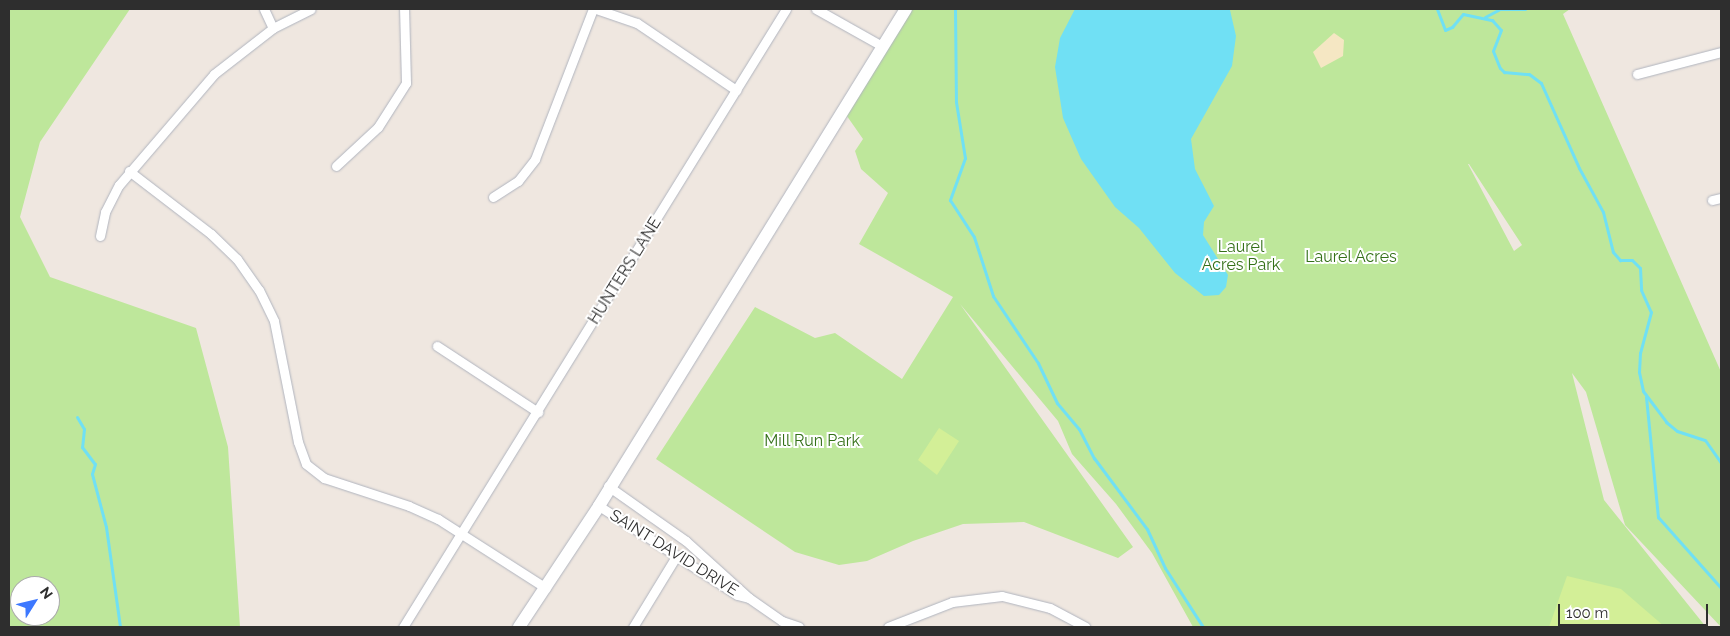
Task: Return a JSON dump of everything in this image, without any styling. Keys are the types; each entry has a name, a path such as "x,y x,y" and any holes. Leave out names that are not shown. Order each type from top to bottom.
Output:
{"main road":[{"path":"519,627 599,506 608,486 906,9"}],"street":[{"path":"264,9 273,28"},
{"path":"100,236 108,203 129,171 214,74 273,28 311,9"},
{"path":"336,166 378,127 406,83 404,9"},
{"path":"493,197 518,181 535,159 595,9 637,22 736,90"},
{"name":"HUNTERS LANE","path":"403,627 786,9"},
{"path":"816,9 882,46"},
{"path":"1637,74 1721,52"},
{"path":"129,171 211,234 238,259 259,290 274,320 298,442 306,464 324,478 409,506 462,533 546,588"},
{"path":"438,346 538,412"},
{"name":"SAINT DAVID DRIVE","path":"608,486 686,541 749,598"},
{"name":"SAINT DAVID DRIVE","path":"599,506 737,595 749,598"},
{"path":"633,627 677,555"},
{"path":"888,627 952,602 1002,596 1050,608 1085,627"},
{"path":"749,598 782,621 799,627"}],"green space":[{"path":"9,9 130,9 40,142 20,217 50,277 196,328 228,447 240,627 9,627"},
{"name":"Laurel Acres Park","path":"905,9 1570,9 1563,14 1721,372 1721,627 1625,525 1586,392 1572,373 1604,500 1706,627 1193,627 1152,553 1116,504 1072,454 1058,421 960,304 1133,547 1118,558 1024,522 963,524 913,541 867,561 839,565 795,552 656,459 755,307 815,338 835,333 902,379 953,297 859,244 888,193 861,169 855,151 863,139 842,109","holes":["1468,164 1469,164 1522,245 1514,251"]},
{"path":"939,428 959,441 937,475 918,460"},
{"path":"1567,576 1621,589 1665,627 1549,627"}],"sand":[{"path":"1334,33 1344,40 1343,56 1321,68 1313,52"}],"water":[{"path":"1075,9 1230,10 1236,36 1232,66 1191,139 1195,169 1214,206 1204,222 1203,235 1228,275 1226,287 1219,295 1204,296 1175,273 1139,228 1115,207 1081,159 1063,118 1055,67 1060,38"}],"waterway":[{"path":"955,9 956,102 965,158 950,200 974,237 993,296 1038,363 1057,403 1079,429 1094,458 1147,529 1165,568 1203,627"},
{"path":"1437,9 1445,30 1452,27 1463,14 1492,20 1501,30 1493,51 1500,68 1504,72 1529,74 1541,83 1579,168 1603,212 1613,252 1620,260 1632,260 1640,268 1641,290 1651,312 1640,353 1639,372 1643,391 1666,422 1677,431 1705,440 1721,463"},
{"path":"1485,17 1500,9"},
{"path":"1501,9 1525,9"},
{"path":"1646,397 1658,517 1721,588"},
{"path":"77,417 84,429 82,447 95,464 92,474 106,527 120,627"}],"park label":[{"name":"Laurel Acres","path":"1351,257"},
{"name":"Mill Run Park","path":"812,441"}]}
